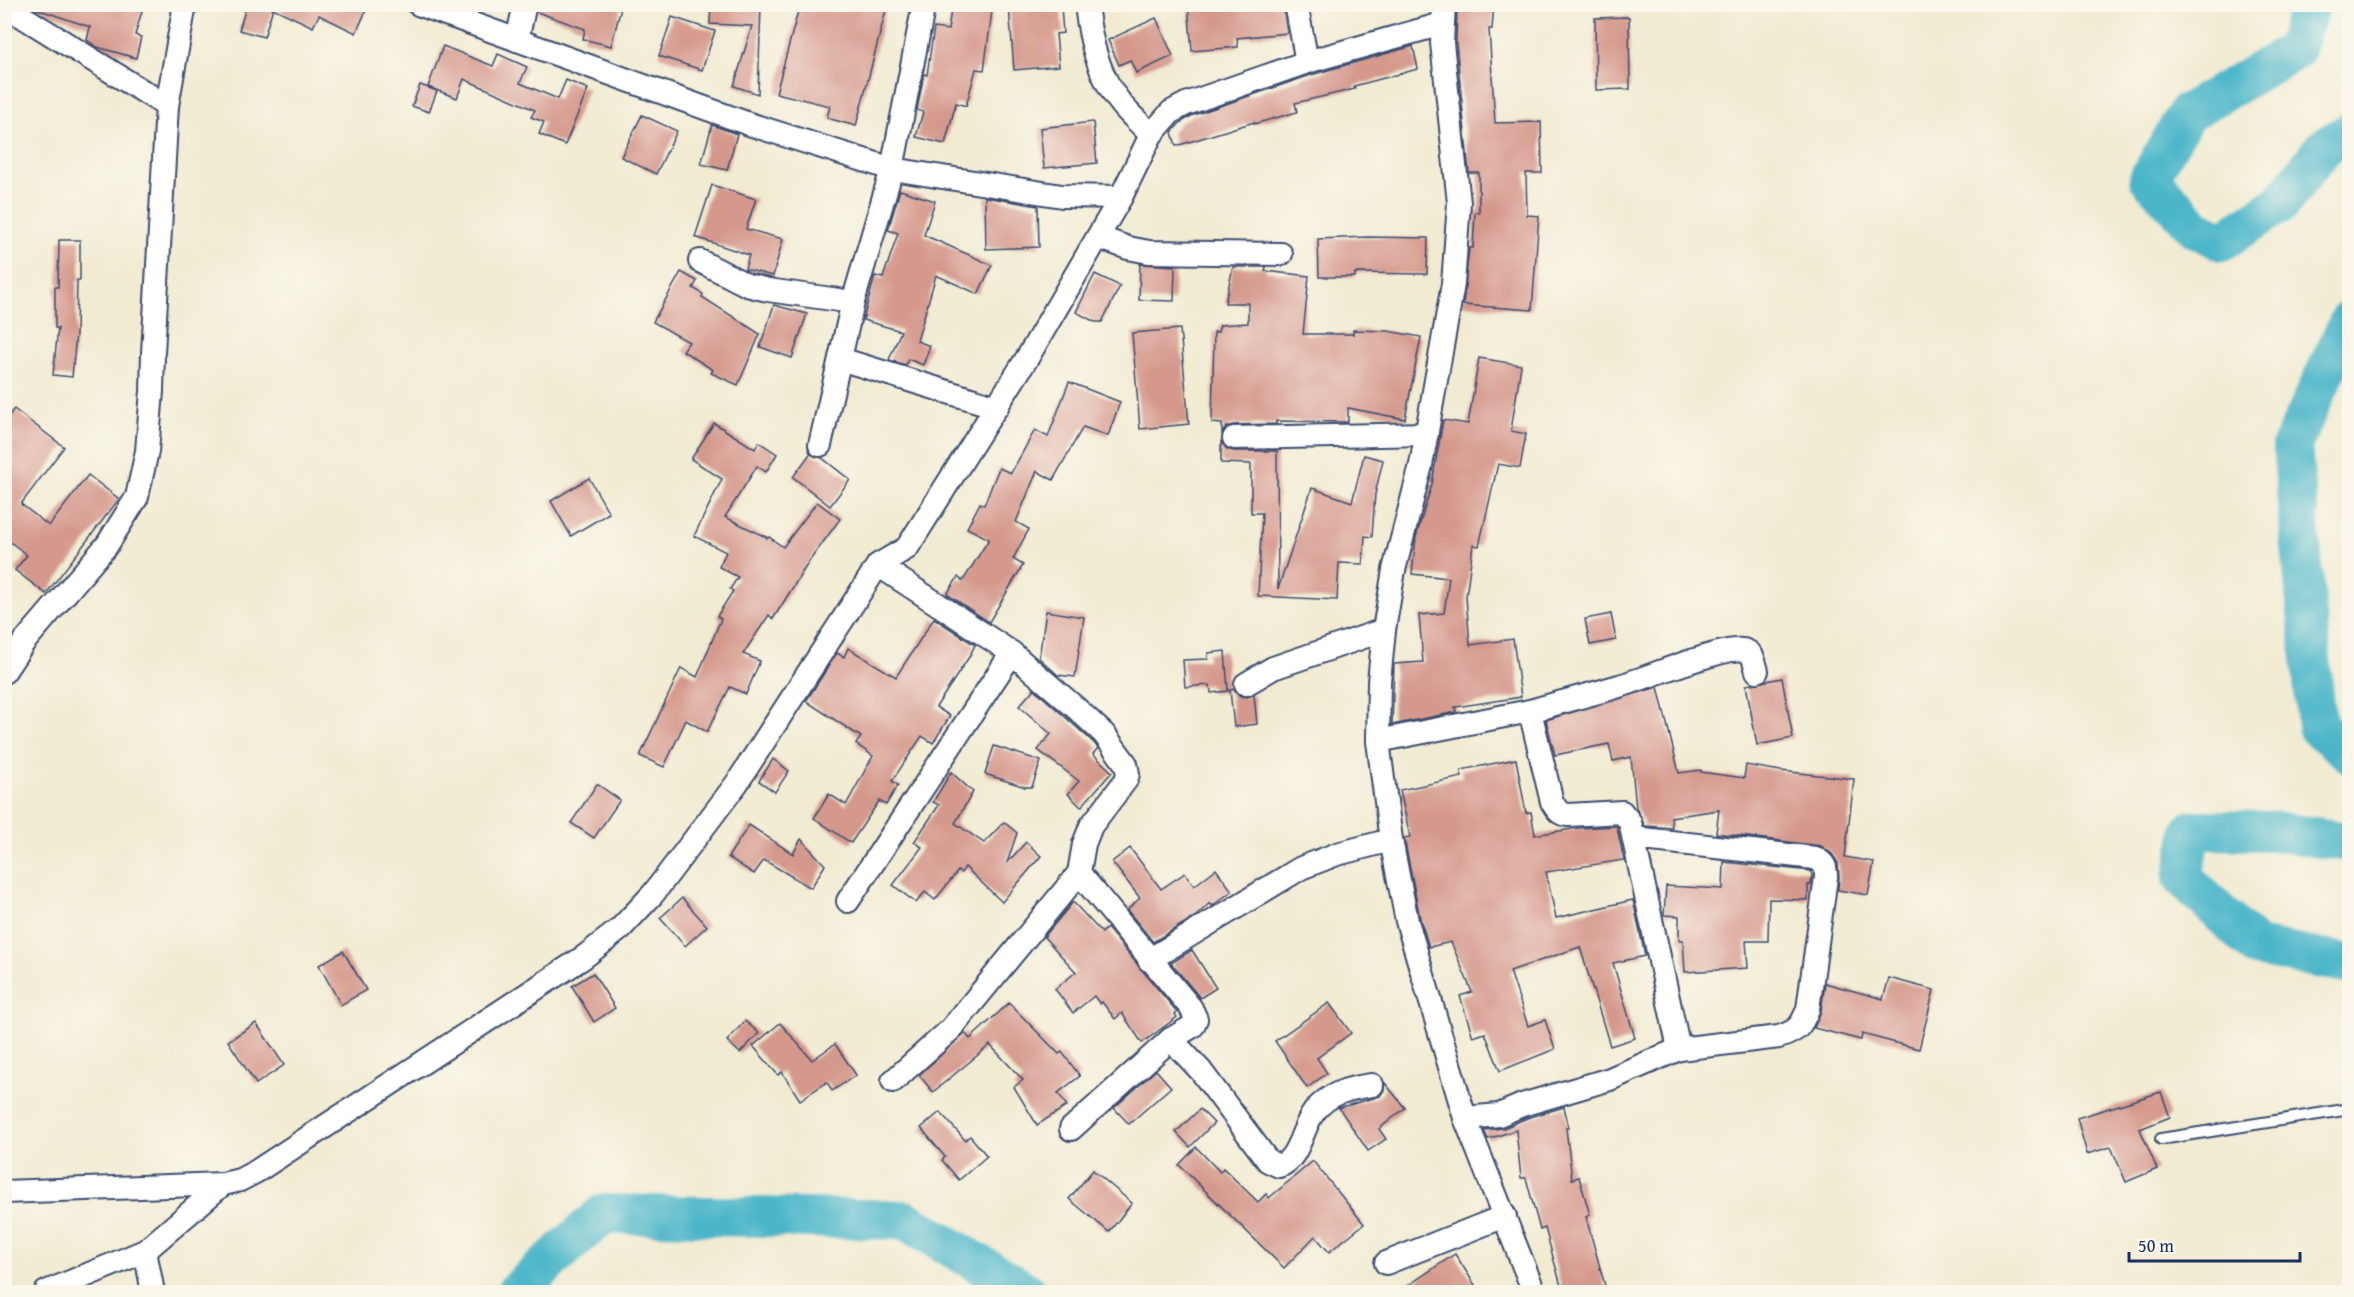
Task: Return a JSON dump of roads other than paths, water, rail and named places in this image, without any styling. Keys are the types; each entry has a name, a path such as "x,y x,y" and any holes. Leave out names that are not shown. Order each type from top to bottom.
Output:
{"street":[{"path":"4,672 24,642 106,545 136,497 147,452 152,391 167,106 185,4"},
{"path":"418,4 749,124 892,169 1062,196 1121,197"},
{"path":"517,40 525,4"},
{"path":"820,445 854,302 892,169 924,4"},
{"path":"1086,4 1089,33 1098,65 1121,104 1151,135"},
{"path":"1296,4 1307,62"},
{"path":"12,9 167,106"},
{"path":"4,1192 223,1184 240,1180 584,957 620,929 652,894 737,783 878,565 907,548 997,407 1098,237 1121,197 1151,135 1171,112 1186,104 1443,14 1447,97 1459,203 1453,284 1421,465 1394,570 1384,630 1379,682 1378,741 1392,840 1407,921 1465,1118 1534,1293"},
{"path":"1098,237 1128,248 1149,252 1281,254"},
{"path":"700,261 747,285 854,302"},
{"path":"840,359 997,407"},
{"path":"1234,438 1427,434"},
{"path":"878,565 1012,653 1104,734 1128,769 1126,780 1091,826 1084,844 1079,873 951,1030 893,1082"},
{"path":"1246,684 1273,668 1384,630"},
{"path":"1378,741 1530,711 1736,649 1744,650 1753,656 1757,671"},
{"path":"848,902 1012,653"},
{"path":"1530,711 1552,802 1557,810 1568,815 1622,812 1630,822 1679,1049"},
{"path":"1465,1118 1499,1115 1522,1105 1610,1079 1679,1049 1779,1036 1792,1033 1802,1024 1808,1009 1826,868 1823,862 1815,858 1634,838"},
{"path":"1149,960 1301,868 1337,854 1392,840"},
{"path":"1071,1129 1171,1039 1193,1026 1196,1019 1079,873"},
{"path":"1171,1039 1201,1071 1268,1161 1278,1166 1289,1161 1313,1113 1325,1101 1339,1093 1372,1085"},
{"path":"46,1293 145,1251 223,1184"},
{"path":"1386,1263 1505,1216"},
{"path":"145,1251 153,1293"}],"lane":[{"path":"2161,1138 2349,1109"}],"waterway":[{"path":"2311,4 2294,51 2187,113 2149,178 2196,228 2222,241 2280,204 2324,147 2350,132"},
{"path":"2350,319 2292,445 2317,727 2350,753"},
{"path":"2350,842 2273,831 2192,830 2183,878 2256,947 2350,964"},
{"path":"516,1292 603,1214 905,1220 1027,1292"}]}
